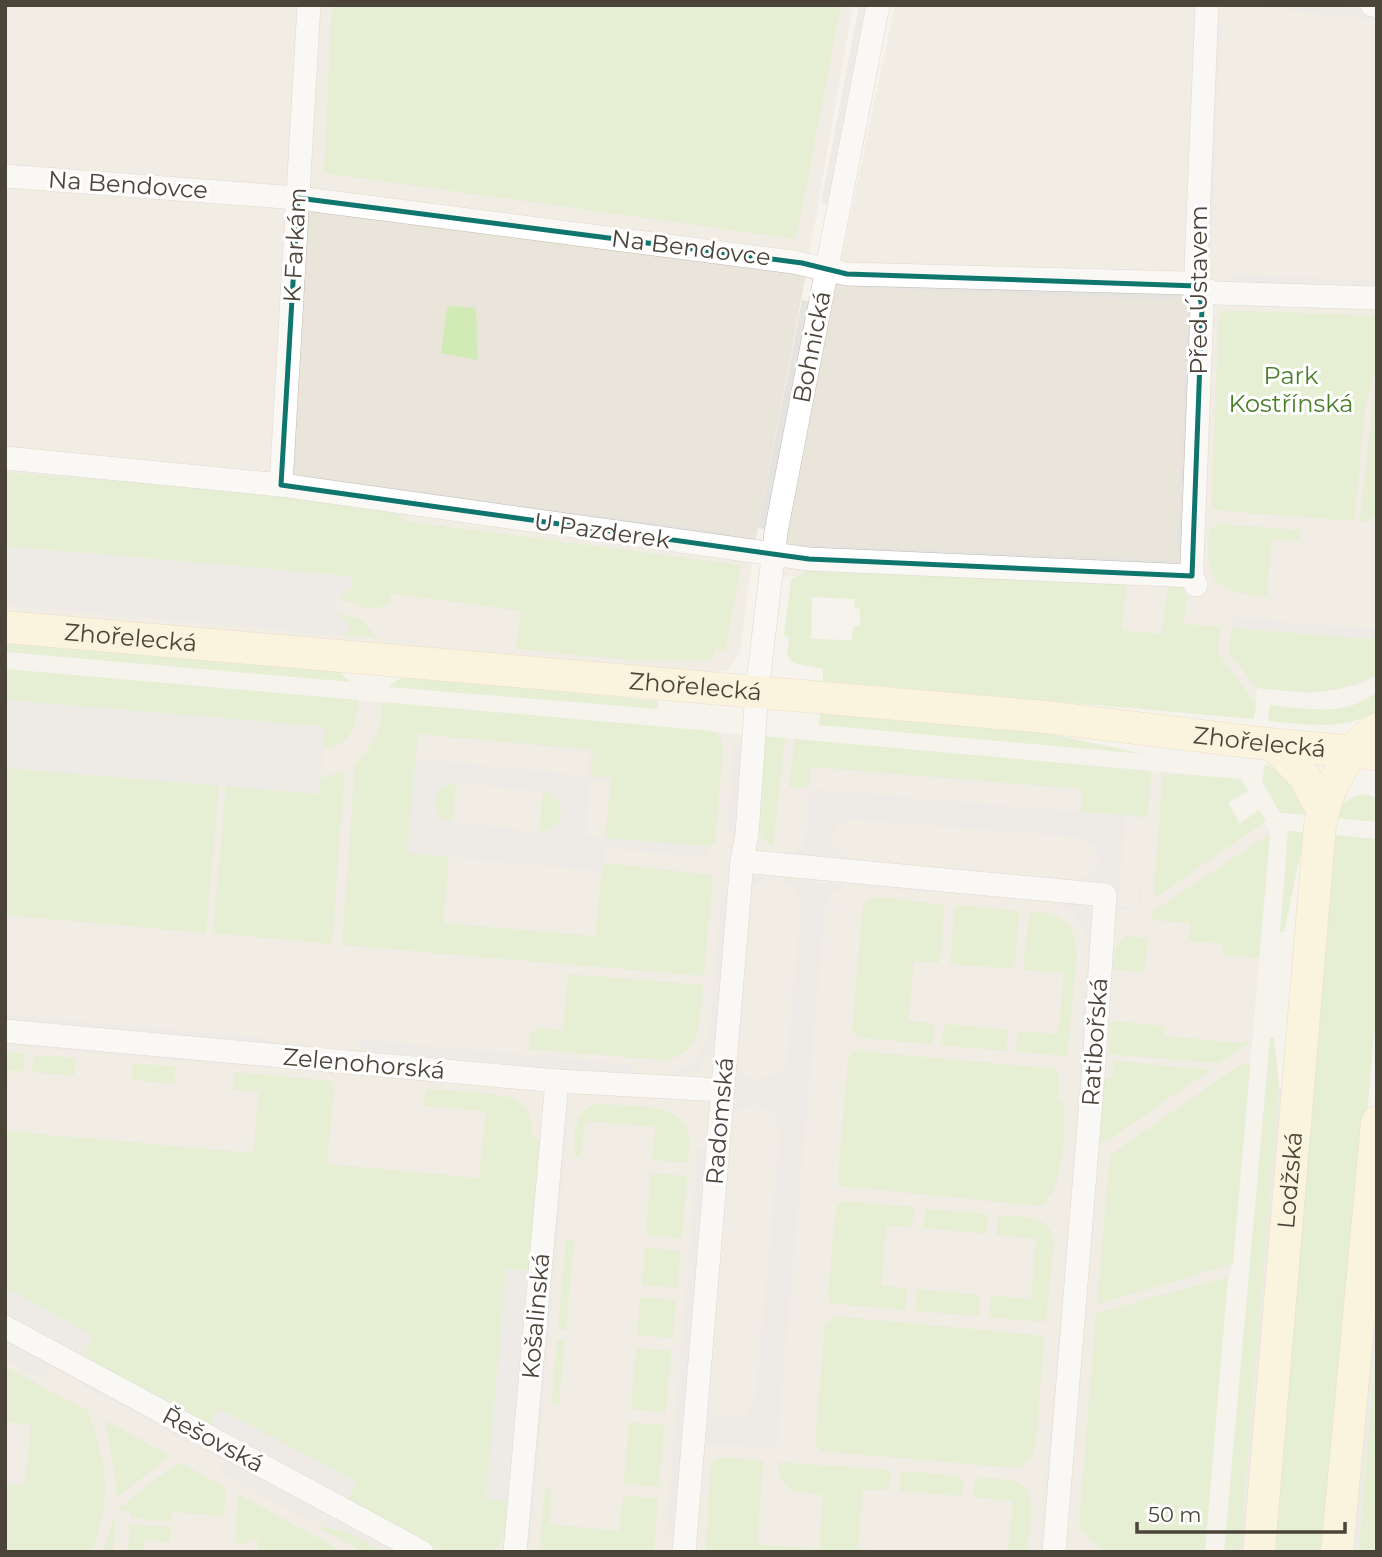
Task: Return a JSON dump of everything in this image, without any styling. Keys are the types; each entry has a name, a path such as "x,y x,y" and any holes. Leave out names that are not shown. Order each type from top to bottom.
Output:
{"street":[{"name":"K Farkám","path":"281,485 309,5"},
{"name":"Bohnická","path":"757,691 774,555 878,5"},
{"name":"Před Ústavem","path":"1194,581 1202,307 1196,267 1207,5"},
{"name":"Na Bendovce","path":"5,176 298,198 793,262 847,274 1184,283 1216,293 1377,299"},
{"name":"U Pazderek","path":"5,458 281,485 774,555 836,561 1194,581"},
{"name":"Zhořelecká","path":"5,627 1046,717 1274,745 1364,753 1377,776"},
{"name":"Radomská","path":"684,1552 741,861 747,834 757,691"},
{"name":"Lodžská","path":"1259,1552 1323,811 1335,782 1364,753 1377,729"},
{"path":"1274,745 1304,776 1323,811"},
{"name":"Ratibořská","path":"741,861 1105,895 1054,1552"},
{"name":"Zelenohorská","path":"5,1031 557,1081 722,1090"},
{"name":"Košalinská","path":"515,1552 557,1081"},
{"path":"1337,1552 1377,1122"},
{"name":"Řešovská","path":"5,1327 422,1552"}],"highlighted area":[{"path":"298,198 802,263 847,274 1197,286 1202,307 1192,576 809,559 281,485"}],"shaded area":[{"path":"5,5 853,5 752,559 740,653 727,671 691,671 5,611"},
{"path":"859,5 868,5 829,204 821,203"},
{"path":"895,5 1377,5 1377,676 1358,685 1308,693 1257,688 1256,704 1218,652 1184,624 1187,595 1184,588 1162,634 1122,630 1127,579 804,568 803,575 782,577 787,538 835,290"},
{"path":"1239,5 1325,5 1377,11 1377,20"},
{"path":"1211,21 1221,21 1211,257 1201,257"},
{"path":"1233,275 1377,280 1377,290 1232,285"},
{"path":"865,279 1175,289 1174,300 864,288"},
{"path":"802,300 811,302 766,529 758,528"},
{"path":"1187,315 1196,315 1188,554 1177,554"},
{"path":"306,476 729,533 728,542 305,484"},
{"path":"817,545 1168,560 1168,570 816,554"},
{"path":"5,546 348,576 355,585 338,598 337,612 351,627 343,635 5,605"},
{"path":"1232,617 1377,628 1377,637 1366,639 1231,627"},
{"path":"5,669 1241,779 1248,791 1228,803 1240,824 1259,810 1270,834 1205,1552 5,1552"},
{"path":"5,700 325,727 319,794 5,768"},
{"path":"418,734 417,759 587,776 589,751 430,735 593,750 591,776 611,778 605,838 709,846 707,857 605,848 602,871 407,853","holes":["591,780 610,782 604,838 585,836","448,784 550,792 561,803 562,812 553,828 539,832 445,821 439,818 435,810 436,793"]},
{"path":"734,745 746,746 740,833 727,833"},
{"path":"811,767 1082,789 1081,812 1148,817 1140,911 1117,910 1104,892 1088,881 787,855 800,850 805,843 784,841 789,787 808,788","holes":["812,768 1081,790 1080,812 810,789","790,788 810,789 805,841 785,840","1126,817 1147,819 1138,909 1118,906","850,819 1080,837 1094,845 1098,863 1088,876 1076,879 846,859 834,849 832,838 835,828"]},
{"path":"852,872 1067,892 1092,911 1103,939 1054,1552 1039,1552 1068,1237 1088,945 1085,929 1071,910 1049,901 851,886"},
{"path":"745,875 845,885 830,896 826,906 847,908 798,1449 698,1443","holes":["769,879 782,880 793,887 801,905 787,1059 776,1074 758,1079 746,1076 736,1066 748,893 757,883","825,908 846,910 798,1449 777,1446","758,1105 774,1115 780,1132 755,1402 745,1415 727,1418 713,1414 706,1404 730,1116 740,1108"]},
{"path":"722,887 733,888 719,1041 698,1071 670,1080 670,1073 692,1063 709,1040"},
{"path":"5,1015 276,1039 276,1056 240,1053 239,1066 5,1045"},
{"path":"359,1040 631,1064 630,1079 359,1055"},
{"path":"1279,1088 1297,1090 1259,1552 1240,1552"},
{"path":"555,1106 569,1108 530,1548 516,1546"},
{"path":"698,1148 710,1149 677,1534 666,1534"},
{"path":"1377,1212 1377,1334 1358,1552 1345,1552"},
{"path":"506,1269 529,1271 508,1501 486,1499"},
{"path":"5,1287 93,1336 82,1356 5,1313"},
{"path":"5,1337 55,1364 50,1373 35,1376 5,1359"},
{"path":"85,1376 187,1432 183,1440 82,1384"},
{"path":"219,1409 357,1482 346,1502 210,1426"},
{"path":"226,1458 324,1511 316,1525 220,1473"},
{"path":"328,1516 345,1520 405,1552 385,1552 347,1532 324,1527"}],"green space":[{"path":"332,5 841,5 796,239 324,173"},
{"path":"447,306 476,308 478,360 441,353"},
{"name":"Park Kostřínská","path":"1223,310 1376,316 1376,359 1373,381 1366,400 1354,521 1217,510 1211,505 1219,315"},
{"path":"1377,392 1377,516 1365,522 1360,521 1373,401"},
{"path":"5,472 229,489 388,511 404,517 403,521 741,565 725,651 715,649 712,659 704,660 632,660 516,649 521,611 391,593 388,605 369,609 338,598 348,576 5,546"},
{"path":"1219,524 1300,530 1300,541 1271,539 1267,597 1235,591 1217,581 1209,562 1208,548 1209,529"},
{"path":"804,568 1127,579 1122,630 1162,634 1168,581 1179,582 1187,595 1184,624 1220,627 1218,652 1256,704 1254,719 823,681 823,669 793,663 787,655 789,639 784,635 791,581 794,577 803,575","holes":["812,597 855,599 854,608 860,609 860,626 853,627 852,640 811,639"]},
{"path":"337,612 359,619 378,638 343,635 351,627"},
{"path":"1231,628 1366,639 1377,637 1377,676 1331,690 1290,691 1257,688 1229,653"},
{"path":"5,643 339,672 351,682 5,652"},
{"path":"5,669 358,700 351,733 340,744 323,748 325,727 5,700"},
{"path":"410,677 658,701 658,709 388,687 397,680"},
{"path":"1377,693 1377,712 1351,722 1324,725 1268,721 1270,705 1335,709 1356,704"},
{"path":"382,702 712,731 717,735 722,741 723,750 715,844 699,847 605,838 611,778 591,776 593,750 418,734 407,852 449,857 443,923 595,936 603,863 713,875 704,976 342,945 355,765 376,736 381,720"},
{"path":"820,713 1041,732 1144,754 819,725"},
{"path":"763,736 785,738 773,847 762,838 755,820"},
{"path":"795,739 1151,771 1148,817 1080,812 1082,789 811,767 809,788 789,787"},
{"path":"1265,765 1280,772 1293,784 1307,815 1280,813 1262,781"},
{"path":"5,768 219,785 206,933 5,915"},
{"path":"345,771 332,944 213,933 226,786 319,794 321,778"},
{"path":"1163,773 1241,779 1248,791 1228,802 1240,824 1259,810 1266,821 1153,899"},
{"path":"456,783 452,824 438,814 434,801 440,789"},
{"path":"543,791 557,800 561,813 555,826 539,832"},
{"path":"1365,794 1377,798 1377,822 1335,818 1347,802"},
{"path":"1288,831 1305,832 1284,932 1280,932"},
{"path":"1270,834 1259,958 1222,955 1223,944 1189,941 1190,923 1152,920 1152,912"},
{"path":"1334,835 1377,839 1377,1001 1328,1552 1271,1552"},
{"path":"876,897 944,905 941,955 938,963 914,961 908,1021 934,1024 933,1044 860,1038 852,1031 863,905"},
{"path":"959,905 1019,913 1015,962 1012,969 950,964 955,907"},
{"path":"1031,911 1059,917 1073,933 1077,954 1067,1056 1016,1052 1018,1031 1058,1034 1064,973 1023,970"},
{"path":"1127,936 1148,938 1144,972 1113,970 1117,947"},
{"path":"568,974 703,985 699,1022 692,1044 685,1052 662,1060 529,1049 530,1032 537,1033 538,1028 563,1030"},
{"path":"1111,1021 1165,1026 1164,1036 1239,1043 1252,1041 1218,1063 1108,1054"},
{"path":"944,1024 1008,1030 1006,1051 941,1045"},
{"path":"1270,1038 1274,1038 1281,1103 1241,1552 1224,1552"},
{"path":"5,1052 25,1054 23,1071 9,1070 5,1116"},
{"path":"852,1052 1058,1069 1059,1101 1065,1103 1063,1144 1059,1174 1048,1198 1039,1206 840,1186 838,1180 848,1059"},
{"path":"34,1055 76,1058 74,1076 32,1072"},
{"path":"1114,1061 1210,1070 1107,1141 1097,1140 1103,1078 1112,1078"},
{"path":"133,1063 175,1067 174,1084 132,1080"},
{"path":"1243,1063 1250,1065 1233,1264 1097,1304 1110,1155"},
{"path":"235,1072 332,1081 334,1089 327,1164 479,1178 486,1111 424,1106 426,1089 475,1092 512,1098 523,1105 528,1113 532,1137 541,1139 529,1271 507,1269 486,1499 508,1501 506,1529 501,1542 492,1552 442,1552 346,1502 357,1482 220,1410 210,1426 82,1356 93,1336 5,1287 5,1131 253,1153 259,1092 233,1090"},
{"path":"596,1104 658,1109 679,1118 686,1125 689,1134 688,1163 652,1160 655,1127 585,1121 581,1156 574,1155 579,1118"},
{"path":"651,1173 687,1176 682,1238 646,1235"},
{"path":"844,1201 912,1207 914,1210 911,1227 886,1226 881,1286 907,1288 905,1310 830,1303 828,1294 836,1209 839,1203"},
{"path":"926,1209 985,1214 988,1217 988,1227 985,1234 922,1228"},
{"path":"1004,1215 1035,1219 1052,1232 1054,1241 1046,1319 1043,1322 989,1317 991,1296 1031,1299 1036,1239 996,1235 998,1218"},
{"path":"566,1240 574,1240 566,1330 558,1330"},
{"path":"645,1247 680,1251 677,1288 642,1285"},
{"path":"1228,1277 1205,1552 1102,1552 1079,1527 1096,1313"},
{"path":"917,1289 981,1295 979,1316 915,1311"},
{"path":"640,1297 676,1300 673,1338 637,1335"},
{"path":"835,1316 1044,1336 1036,1444 1029,1459 1015,1468 820,1451 815,1443 825,1324"},
{"path":"1377,1334 1377,1523 1374,1552 1358,1552"},
{"path":"557,1340 565,1341 559,1405 552,1404"},
{"path":"636,1348 671,1351 666,1413 631,1409"},
{"path":"5,1366 88,1411 101,1453 105,1482 102,1519 91,1552 5,1552 5,1484 25,1485 31,1425 6,1422"},
{"path":"105,1420 170,1456 116,1498 115,1474"},
{"path":"629,1422 664,1425 659,1487 624,1484"},
{"path":"727,1457 763,1461 757,1544 819,1549 823,1495 798,1491 786,1485 779,1472 779,1462 887,1470 891,1475 888,1490 863,1489 858,1548 884,1552 706,1552 710,1469 716,1460"},
{"path":"179,1462 226,1487 224,1516 172,1512 171,1521 131,1518 131,1511 116,1510"},
{"path":"903,1471 959,1476 965,1481 962,1496 899,1491 900,1474"},
{"path":"980,1478 1010,1480 1025,1489 1031,1505 1027,1552 1008,1552 1013,1501 973,1497 974,1485"},
{"path":"545,1489 552,1489 549,1524 619,1531 623,1496 658,1498 654,1552 541,1552"},
{"path":"238,1494 343,1552 257,1552 258,1540 249,1539 248,1544 235,1543"},
{"path":"116,1510 113,1552 103,1552"},
{"path":"130,1524 171,1527 170,1542 145,1540 144,1552 128,1552"},
{"path":"316,1526 347,1532 385,1552 363,1552"}]}
